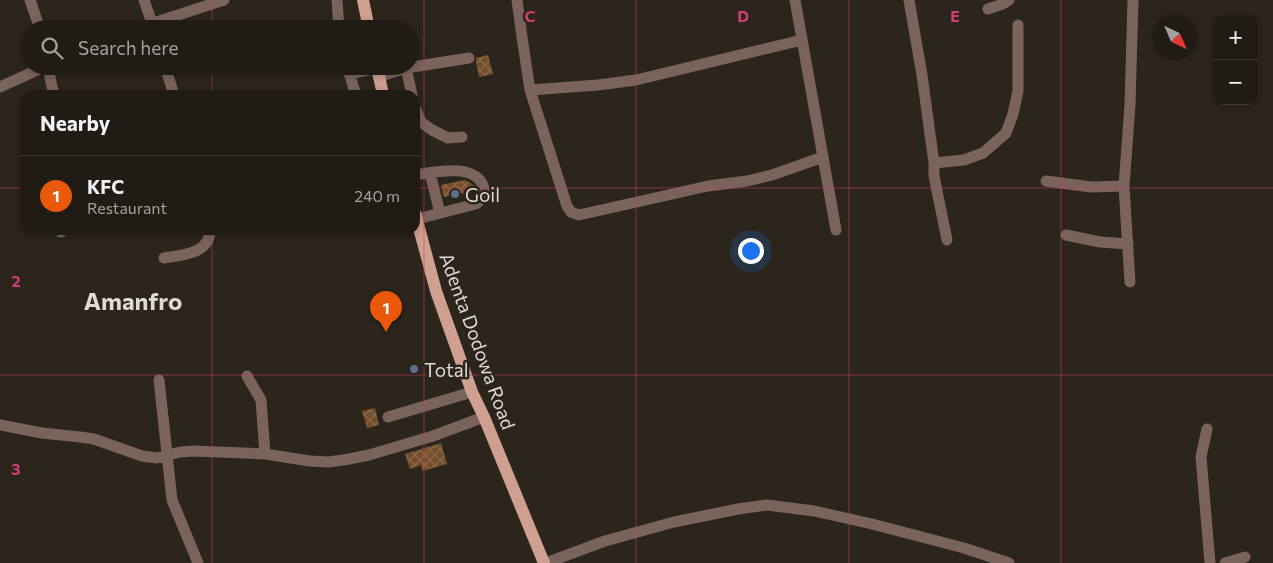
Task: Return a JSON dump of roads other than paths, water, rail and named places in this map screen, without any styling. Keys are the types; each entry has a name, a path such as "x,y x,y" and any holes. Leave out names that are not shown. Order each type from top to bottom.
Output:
{"main road":[{"path":"364,0 367,20"},
{"path":"378,75 382,90"},
{"name":"Adenta Dodowa Road","path":"420,231 436,291 472,392 545,563"}],"street":[{"path":"30,0 37,20"},
{"path":"144,0 151,20"},
{"path":"169,20 224,0"},
{"path":"337,0 338,20"},
{"path":"517,0 530,90 567,206 571,212 579,215 708,186 747,182 823,158"},
{"path":"795,0 836,230"},
{"path":"909,0 922,74 934,163 934,176 947,240"},
{"path":"988,9 1010,0"},
{"path":"1130,282 1124,186 1130,105 1133,0"},
{"path":"934,163 964,160 983,153 1006,133 1013,114 1018,91 1018,25"},
{"path":"530,90 636,80 802,40"},
{"path":"420,66 469,58"},
{"path":"0,87 26,75"},
{"path":"45,90 49,75"},
{"path":"51,75 53,90"},
{"path":"168,75 172,90"},
{"path":"350,75 354,90"},
{"path":"408,75 411,90"},
{"path":"420,120 432,130 448,138 462,137"},
{"path":"420,174 460,170 480,179 485,195 476,204 440,213 420,216"},
{"path":"430,172 440,213"},
{"path":"1046,181 1091,187 1124,186"},
{"path":"164,258 193,253 202,248 210,235"},
{"path":"1066,235 1105,243 1128,244"},
{"path":"247,376 261,400 265,454"},
{"path":"159,380 172,500 198,563"},
{"path":"388,417 472,392"},
{"path":"0,425 42,433 94,439 142,456 157,458 194,450 265,454 329,462 369,456 484,417"},
{"path":"1207,429 1201,457 1210,563"},
{"path":"545,563 605,541 674,522 738,509 767,506 814,511 872,524 964,548 1010,563"},
{"path":"1226,563 1245,557"}],"place":[{"name":"Goil","path":"455,194"},
{"name":"KFC","path":"386,332"},
{"name":"Total","path":"414,369"}],"district":[{"name":"Amanfro","path":"133,300"}]}
